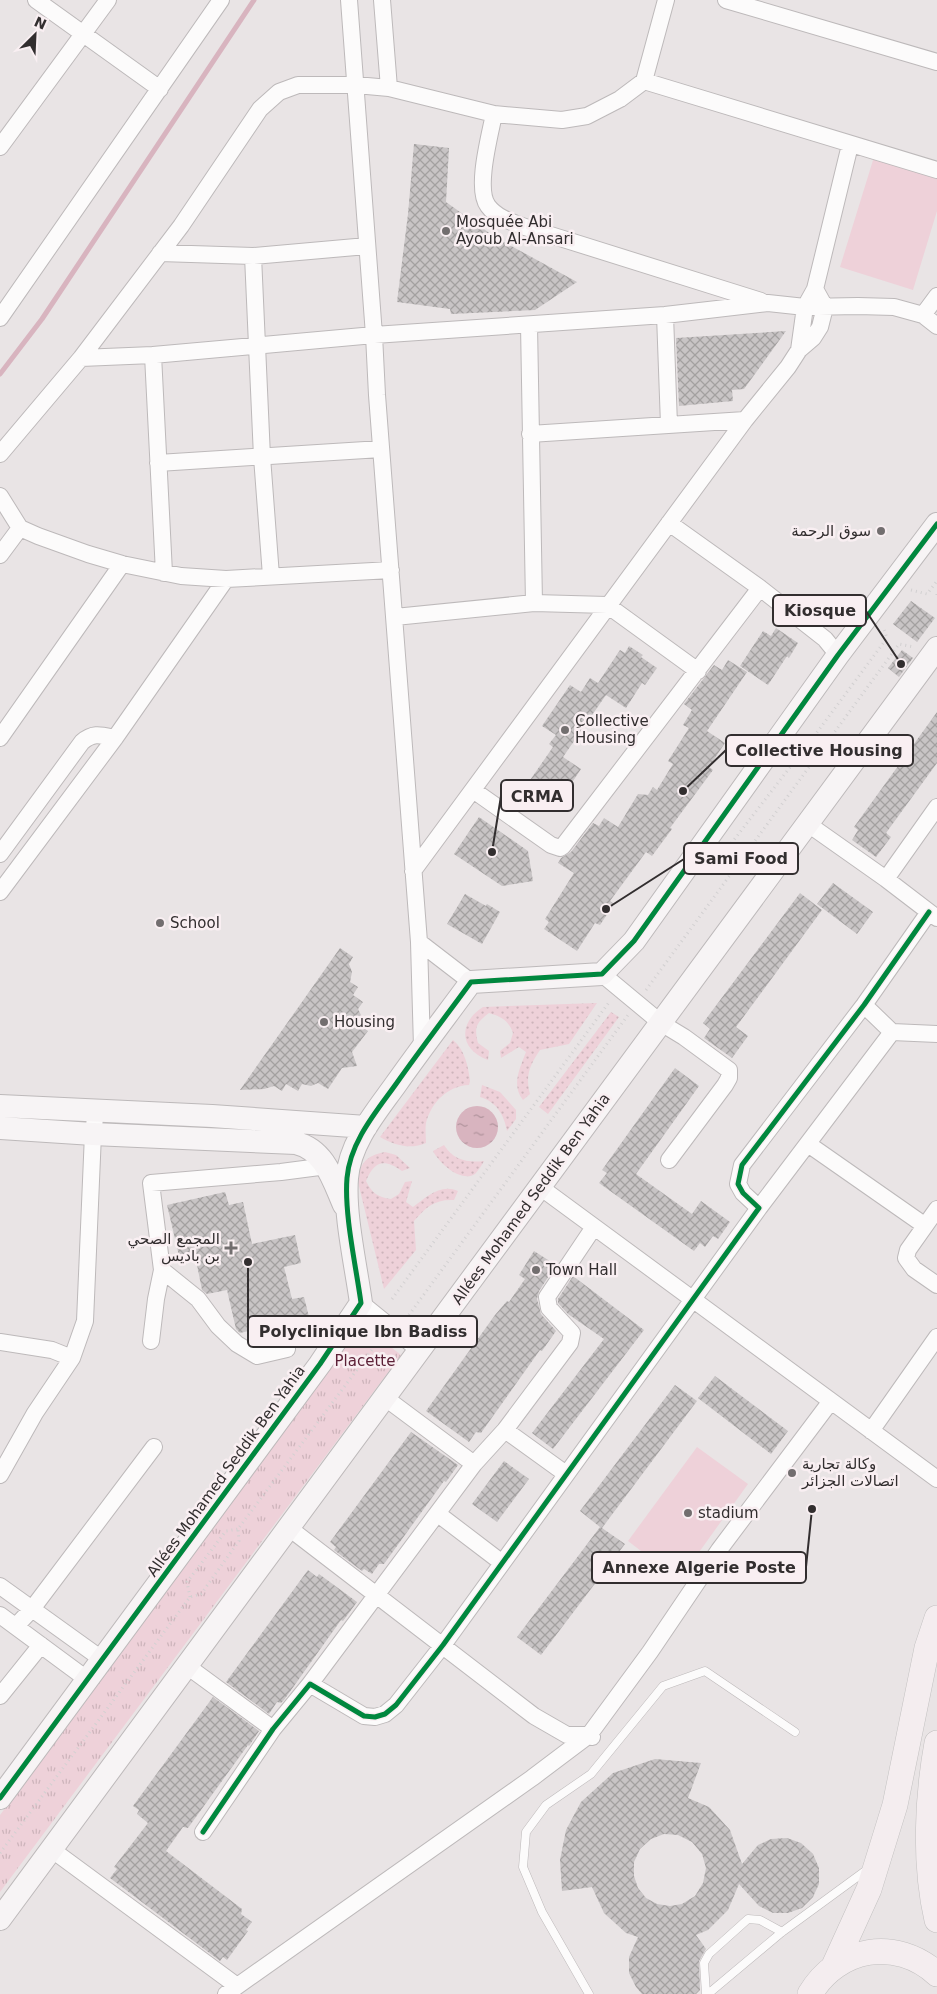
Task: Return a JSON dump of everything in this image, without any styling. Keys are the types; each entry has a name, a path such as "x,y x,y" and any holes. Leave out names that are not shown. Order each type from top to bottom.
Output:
{"main road":[{"path":"834,1966 869,1889 895,1805 927,1648 937,1618"},
{"path":"937,1743 932,1769 928,1834 933,1902 937,1920"},
{"path":"810,1994 818,1980 834,1966 855,1955 880,1950 904,1953 926,1964 937,1974"}],"street":[{"path":"36,0 160,89"},
{"path":"0,147 108,0"},
{"path":"1,314 221,0"},
{"path":"349,0 418,942 422,1047"},
{"path":"382,0 389,88"},
{"path":"0,454 81,358 182,226 260,108 278,92 298,85 356,85 389,88 494,114 562,120 587,116 620,99 644,81 666,0"},
{"path":"726,0 937,62"},
{"path":"644,81 937,170"},
{"path":"494,114 482,179 487,205 502,218 525,227 768,303 804,307 894,307 923,315 937,326"},
{"path":"799,350 804,307 815,289 850,144"},
{"path":"160,253 254,256 367,246"},
{"path":"254,256 262,457 271,576"},
{"path":"413,871 745,420 788,368 799,350 813,338 820,328 826,307 815,289"},
{"path":"923,315 937,296"},
{"path":"81,358 153,355 374,335 664,316 768,303"},
{"path":"664,316 669,425"},
{"path":"529,325 534,603"},
{"path":"153,355 164,573"},
{"path":"530,434 745,420"},
{"path":"158,463 381,449"},
{"path":"0,496 20,528 88,554 164,573 226,579 391,570"},
{"path":"669,523 760,588 826,639 838,655"},
{"path":"418,942 471,982 602,974 634,941 838,655 937,524"},
{"path":"0,555 20,528"},
{"path":"0,738 122,564"},
{"path":"0,892 115,738 226,579"},
{"path":"473,790 551,845 560,848 760,588"},
{"path":"395,618 534,603 607,605 698,671"},
{"name":"Allées Mohamed Seddik Ben Yahia","path":"0,1919 808,824 928,648"},
{"path":"0,854 82,742 88,736 96,734 115,738"},
{"path":"886,879 937,807"},
{"path":"759,1208 743,1193 738,1184 742,1165 933,915 808,824"},
{"path":"602,974 661,1023 693,1042 728,1070 729,1074 725,1085 669,1160"},
{"path":"420,1350 361,1304 349,1218 347,1178 356,1145 366,1127 422,1047 471,982"},
{"path":"864,1005 892,1032 937,1034"},
{"path":"310,1684 364,1716 385,1714 396,1705 443,1645 501,1562 694,1300 759,1208 892,1032"},
{"path":"0,1106 212,1116 366,1127"},
{"path":"0,1475 35,1413 72,1358 85,1321 93,1134 96,1110"},
{"path":"0,1128 305,1145 314,1151 327,1166 349,1218"},
{"path":"808,1144 924,1225"},
{"path":"151,1341 162,1270 151,1183 327,1166"},
{"path":"540,1187 937,1479"},
{"path":"937,1209 908,1250 906,1258 907,1263 937,1285"},
{"path":"203,1832 273,1729 310,1684 474,1464 505,1430 570,1343 572,1333 549,1308 547,1297 594,1227"},
{"path":"162,1270 198,1299 218,1326 237,1344 257,1356 288,1349"},
{"name":"Allées Mohamed Seddik Ben Yahia","path":"0,1798 320,1364 361,1304"},
{"path":"871,1431 937,1337"},
{"path":"0,1342 52,1350 72,1358"},
{"path":"384,1398 474,1464"},
{"path":"51,1849 231,1990 532,1778 593,1738 719,1550 831,1400"},
{"path":"505,1430 566,1474"},
{"path":"16,1626 32,1609 154,1447"},
{"path":"438,1514 501,1562"},
{"path":"288,1528 534,1716 567,1734 593,1738"},
{"path":"0,1586 103,1660"},
{"path":"0,1615 88,1680"},
{"path":"0,1696 41,1645"},
{"path":"187,1666 273,1729"}],"lane":[{"path":"589,1994 542,1912 523,1868 526,1832 546,1805 591,1774 663,1686 705,1671 795,1732"},
{"path":"707,1994 782,1932 876,1863"},
{"path":"707,1994 704,1963 709,1954 748,1919 760,1920 782,1932"}],"path":[{"path":"905,598 911,590 927,594 937,581"},
{"path":"708,874 887,638 883,627 889,620"},
{"path":"405,1319 898,644 928,648"},
{"path":"392,1299 619,989"},
{"path":"0,1853 190,1597 200,1594 239,1541 238,1529 380,1338"},
{"path":"190,1597 187,1582 226,1531 238,1529"}],"green space":[{"path":"874,157 937,177 937,211 913,290 840,267"},
{"path":"597,1003 569,1044 540,1050 529,1070 530,1094 523,1100 519,1094 517,1082 519,1070 526,1052 519,1047 501,1058 500,1051 510,1043 513,1033 507,1022 489,1013 477,1026 478,1043 489,1051 488,1060 478,1055 467,1043 465,1035 469,1020 483,1007"},
{"path":"611,1012 619,1017 548,1114 539,1107"},
{"path":"453,1040 465,1059 470,1081 469,1085 447,1092 436,1102 426,1123 426,1143 402,1146 380,1137"},
{"path":"482,1085 500,1092 516,1110 516,1119 507,1131 499,1110 491,1102 480,1097"},
{"path":"444,1145 452,1154 461,1159 484,1161 475,1174 463,1176 457,1174 445,1166 433,1151"},
{"path":"385,1152 396,1155 410,1168 402,1171 385,1163 372,1169 366,1181 370,1189 379,1196 391,1199 399,1194 405,1182 412,1181 406,1202 413,1207 434,1192 446,1189 458,1191 454,1200 441,1201 431,1205 414,1221 416,1250 384,1289 357,1178 366,1160 374,1155"},
{"name":"Placette","path":"362,1324 401,1355 0,1892 0,1815"},
{"name":"stadium","path":"697,1447 748,1484 679,1580 628,1541"}],"water":[{"path":"477,1106 492,1112 498,1127 492,1142 477,1148 462,1142 456,1127 462,1112"}],"building":[{"name":"Mosquée Abi Ayoub Al-Ansari","path":"414,144 449,148 446,202 495,237 577,282 535,310 451,314 450,309 397,302 408,214"},
{"path":"786,331 744,389 732,390 733,401 679,406 676,338"},
{"path":"911,601 935,618 917,642 893,624"},
{"path":"776,628 798,643 768,685 740,666 763,631 771,636"},
{"name":"ِCollective Housing","path":"629,646 643,655 641,657 657,668 645,685 642,683 626,708 606,695 563,757 581,769 549,810 527,794 532,787 528,783 553,747 549,744 556,735 542,726 570,685 581,692 590,678 598,683 620,650 625,653"},
{"path":"902,650 913,658 899,677 888,668"},
{"path":"728,660 747,672 707,731 725,743 709,767 713,770 670,828 672,829 652,856 646,852 610,901 614,904 600,925 595,923 577,951 544,929 549,922 545,919 574,873 558,863 561,858 571,852 593,823 599,826 604,818 618,827 638,794 648,795 653,787 657,790 673,764 668,761 689,728 683,725 692,710 684,704 714,665 722,670"},
{"path":"937,712 937,763 886,833 891,837 876,857 852,840 858,830 854,827"},
{"path":"479,817 528,851 533,881 502,886 454,854"},
{"path":"833,883 873,912 857,934 817,904"},
{"path":"800,893 822,910 736,1027 748,1036 732,1058 704,1038 710,1029 703,1023"},
{"path":"465,894 500,912 482,944 447,924"},
{"name":"Housing","path":"340,948 353,957 349,964 352,972 350,982 358,987 353,995 363,1002 358,1009 362,1017 359,1024 368,1031 352,1052 357,1066 342,1068 328,1089 318,1083 311,1086 302,1084 298,1091 286,1084 282,1091 274,1086 264,1089 240,1090"},
{"path":"675,1068 699,1086 636,1174 692,1214 701,1201 730,1222 718,1239 713,1236 705,1247 700,1243 694,1251 599,1183 607,1173 602,1170"},
{"path":"225,1192 229,1205 243,1202 252,1244 295,1235 301,1263 284,1267 292,1299 304,1297 309,1317 240,1333 236,1329 227,1290 207,1294 202,1290 196,1260 181,1264 167,1205"},
{"path":"534,1251 556,1265 539,1291 537,1299 541,1314 556,1331 542,1351 540,1350 481,1433 476,1432 469,1442 426,1411 495,1315 507,1301 509,1302 525,1279 519,1275"},
{"path":"573,1276 644,1330 553,1449 532,1433 604,1339 568,1314 558,1303 558,1299"},
{"path":"715,1376 788,1431 771,1454 698,1398"},
{"path":"675,1385 697,1401 602,1528 625,1544 541,1655 517,1637 600,1527 580,1511"},
{"path":"411,1432 458,1465 446,1482 444,1481 384,1564 379,1564 372,1574 364,1569 362,1571 334,1550 336,1547 330,1542"},
{"path":"504,1461 529,1479 497,1522 472,1504"},
{"path":"308,1570 317,1577 319,1574 357,1602 343,1621 341,1620 284,1700 281,1703 277,1702 269,1714 226,1682"},
{"path":"213,1697 259,1731 188,1828 183,1827 166,1851 242,1909 241,1914 252,1922 246,1930 248,1931 227,1960 223,1957 220,1961 110,1878 117,1869 114,1867 148,1823 137,1814 139,1810 133,1806"},
{"path":"655,1759 701,1763 688,1798 709,1807 730,1830 742,1864 758,1845 771,1839 787,1838 801,1843 813,1854 819,1868 819,1884 813,1897 802,1908 788,1913 773,1913 759,1906 739,1884 728,1910 708,1930 696,1935 706,1949 699,1961 700,1990 696,1994 642,1994 629,1973 629,1957 638,1937 626,1933 604,1913 592,1887 562,1891 560,1860 566,1830 581,1802 613,1773","holes":["664,1834 678,1835 692,1842 702,1854 706,1868 703,1883 695,1896 682,1904 670,1906 657,1904 646,1898 638,1888 634,1876 634,1862 640,1849 651,1839"]}],"waterway":[{"path":"0,374 42,319 254,0"}],"cycle path":[{"path":"0,1798 320,1364 361,1303 347,1208 347,1178 353,1152 365,1128 380,1105 471,982 602,974 634,941 838,655 937,524"},
{"path":"203,1832 273,1729 310,1684 364,1716 375,1717 385,1714 396,1705 443,1645 759,1208 743,1193 738,1184 742,1165 864,1005 929,912"}],"place":[{"name":"Mosquée Abi Ayoub Al-Ansari","path":"446,231"},
{"name":"سوق الرحمة","path":"881,531"},
{"name":"Kiosque","path":"901,664"},
{"name":"ِCollective Housing","path":"565,730"},
{"name":"Collective Housing","path":"683,791"},
{"name":"CRMA","path":"492,852"},
{"name":"Sami Food","path":"606,909"},
{"name":"School","path":"160,923"},
{"name":"Housing","path":"324,1022"},
{"name":"المجمع الصحي بن باديس","path":"231,1248"},
{"name":"Polyclinique Ibn Badiss","path":"248,1262"},
{"name":"Town Hall","path":"536,1270"},
{"name":"وكالة تجارية اتصالات الجزائر","path":"792,1473"},
{"name":"Annexe Algerie Poste","path":"812,1509"},
{"name":"stadium","path":"688,1513"}]}
